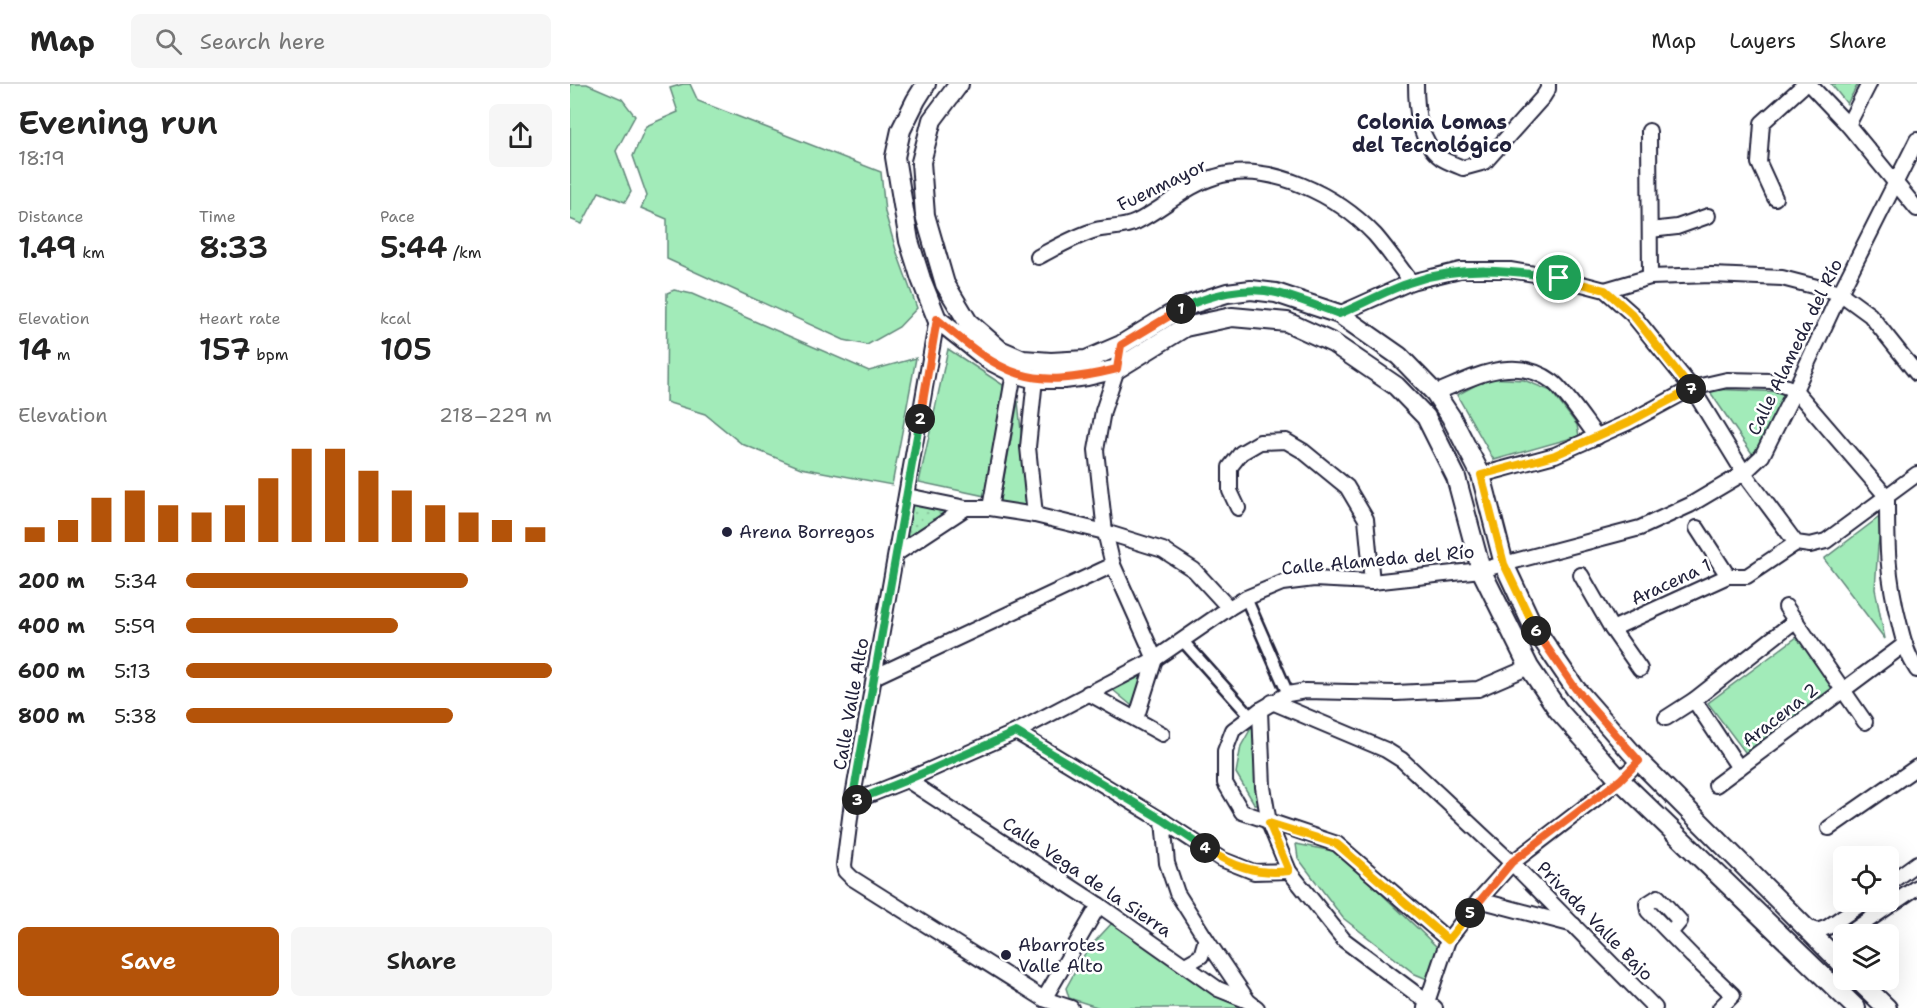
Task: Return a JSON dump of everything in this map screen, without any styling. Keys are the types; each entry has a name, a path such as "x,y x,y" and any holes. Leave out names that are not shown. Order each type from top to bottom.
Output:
{"street":[{"path":"926,84 901,130 895,157 909,241 937,319 988,360 1014,373 1035,379 1088,376 1117,369 1185,327 1232,317 1287,322 1333,343 1396,386 1426,417 1456,477 1481,570 1529,667 1558,710 1620,780 1856,1008"},
{"path":"959,84 932,120 921,162 925,215 945,284 968,322 1000,350 1023,360 1051,362 1086,360 1121,345 1168,315 1192,304 1227,293 1251,290 1276,293 1339,314 1399,356 1435,393 1451,417 1481,475 1504,564 1533,626 1575,688 1639,761 1833,955"},
{"path":"1416,84 1416,98 1423,136 1440,157 1463,168 1485,162 1543,97 1548,84"},
{"path":"1775,198 1758,163 1762,123 1807,84 1848,125 1917,209"},
{"path":"1848,125 1869,84"},
{"path":"1649,131 1650,277"},
{"name":"Calle Alameda del Río","path":"852,802 1016,732 1155,659 1246,598 1282,583 1314,579 1372,582 1481,570 1640,528 1690,505 1744,473 1762,456 1917,140"},
{"name":"Fuenmayor","path":"1038,257 1082,234 1132,224 1168,204 1188,189 1215,177 1260,174 1303,185 1340,205 1375,235 1412,282"},
{"path":"1650,230 1677,227 1708,216"},
{"path":"1339,314 1412,282 1460,270 1510,270 1559,278 1605,290 1632,314 1692,388 1744,473 1796,543"},
{"path":"1605,290 1650,277 1712,275 1782,278 1840,293 1870,315 1917,375"},
{"name":"Calle Valle Alto","path":"937,319 852,802 845,872 1044,999 1071,1008"},
{"path":"1121,345 1117,369 1103,411 1096,450 1105,532 1113,565 1155,659 1136,719"},
{"path":"1435,393 1496,369 1514,368 1534,372 1554,383 1597,437"},
{"path":"990,508 1014,373"},
{"path":"1035,379 1028,447 1035,514"},
{"path":"1481,475 1555,455 1597,437 1692,388 1727,380 1771,381 1795,390 1887,497 1889,579 1905,645 1917,670"},
{"path":"1238,508 1230,491 1230,467 1241,453 1260,442 1286,441 1303,451 1347,487 1366,519 1372,582"},
{"path":"1728,576 1746,576 1796,543 1810,545 1826,541 1917,474"},
{"path":"907,496 966,508 990,508 1035,514 1163,550 1194,570 1229,608"},
{"path":"896,555 966,508"},
{"name":"Aracena 1","path":"1612,629 1728,576 1697,528"},
{"path":"874,677 1113,565"},
{"path":"1581,575 1612,629 1640,669"},
{"path":"1246,598 1288,694"},
{"name":"Aracena 2","path":"1786,607 1865,722"},
{"path":"1666,718 1694,700 1796,620"},
{"path":"1182,640 1261,709 1263,787 1269,823 1289,871 1344,940 1429,1006 1448,940 1479,900 1512,862 1620,780 1639,761"},
{"name":"Aracena 2","path":"1716,785 1842,689 1905,645"},
{"path":"1448,940 1337,844 1242,813 1226,783 1225,751 1233,730 1261,709 1288,694 1305,691 1396,693 1478,689 1529,667"},
{"path":"1089,693 1162,734"},
{"name":"Aracena 2","path":"1694,700 1739,768"},
{"name":"Privada Valle Bajo","path":"1261,709 1386,750 1402,760 1512,862 1655,1008"},
{"path":"1016,732 1163,820 1221,859 1254,872 1289,871"},
{"path":"1829,828 1917,767"},
{"name":"Calle Vega de la Sierra","path":"907,780 1099,905 1218,989 1253,1004"},
{"path":"1163,820 1167,863 1177,893 1206,939 1253,1004"},
{"path":"1899,876 1917,863"},
{"path":"1863,924 1917,887"},
{"path":"1479,900 1576,925"},
{"path":"1044,999 1099,905"},
{"path":"1803,925 1817,931 1828,927 1850,912"},
{"path":"1670,933 1734,995 1720,1008"},
{"path":"1185,964 1201,956 1206,939"},
{"path":"1868,990 1887,1008"}],"green space":[{"path":"570,84 587,84 622,99 635,116 616,151 631,192 625,202 599,192 582,224 570,219"},
{"path":"690,84 698,101 881,172 885,212 917,308 899,327 867,345 844,340 667,259 667,219 641,208 647,196 633,156 646,126 678,112 670,88"},
{"path":"1831,84 1858,84 1847,104"},
{"path":"674,290 692,294 869,371 916,358 892,485 801,468 742,444 705,414 666,402 667,293"},
{"path":"948,349 1003,385 1004,408 985,496 919,482"},
{"path":"1489,378 1524,380 1551,391 1577,425 1579,436 1494,460 1457,395"},
{"path":"1708,389 1790,392 1760,454 1753,455"},
{"path":"1018,401 1029,511 999,504"},
{"path":"911,503 951,510 902,545"},
{"path":"1878,518 1883,518 1878,546 1875,589 1885,639 1824,559"},
{"path":"1797,637 1838,684 1748,756 1708,703"},
{"path":"1147,673 1137,710 1113,690"},
{"path":"1254,723 1262,805 1255,805 1236,773 1241,746"},
{"path":"1296,844 1338,852 1438,948 1427,979 1415,974 1343,918 1298,858"},
{"path":"1113,922 1240,1008 1100,1008 1069,998 1066,988 1087,950"}],"place":[{"name":"Arena Borregos","path":"727,532"},
{"name":"Abarrotes Valle Alto","path":"1006,955"}],"district":[{"name":"Colonia Lomas del Tecnológico","path":"1432,134"}],"route":[{"path":"1460,270 1510,270 1559,278 1605,290 1632,314 1692,388 1629,422 1555,455 1481,475 1504,564 1533,626 1575,688 1639,761 1620,780 1512,862 1448,940 1337,844 1269,823 1289,871 1254,872 1221,859 1163,820 1016,732 852,802 937,319 988,360 1014,373 1035,379 1064,379 1117,369 1121,345 1168,315 1192,304 1227,293 1251,290 1276,293 1339,314 1412,282 1460,270"}]}
